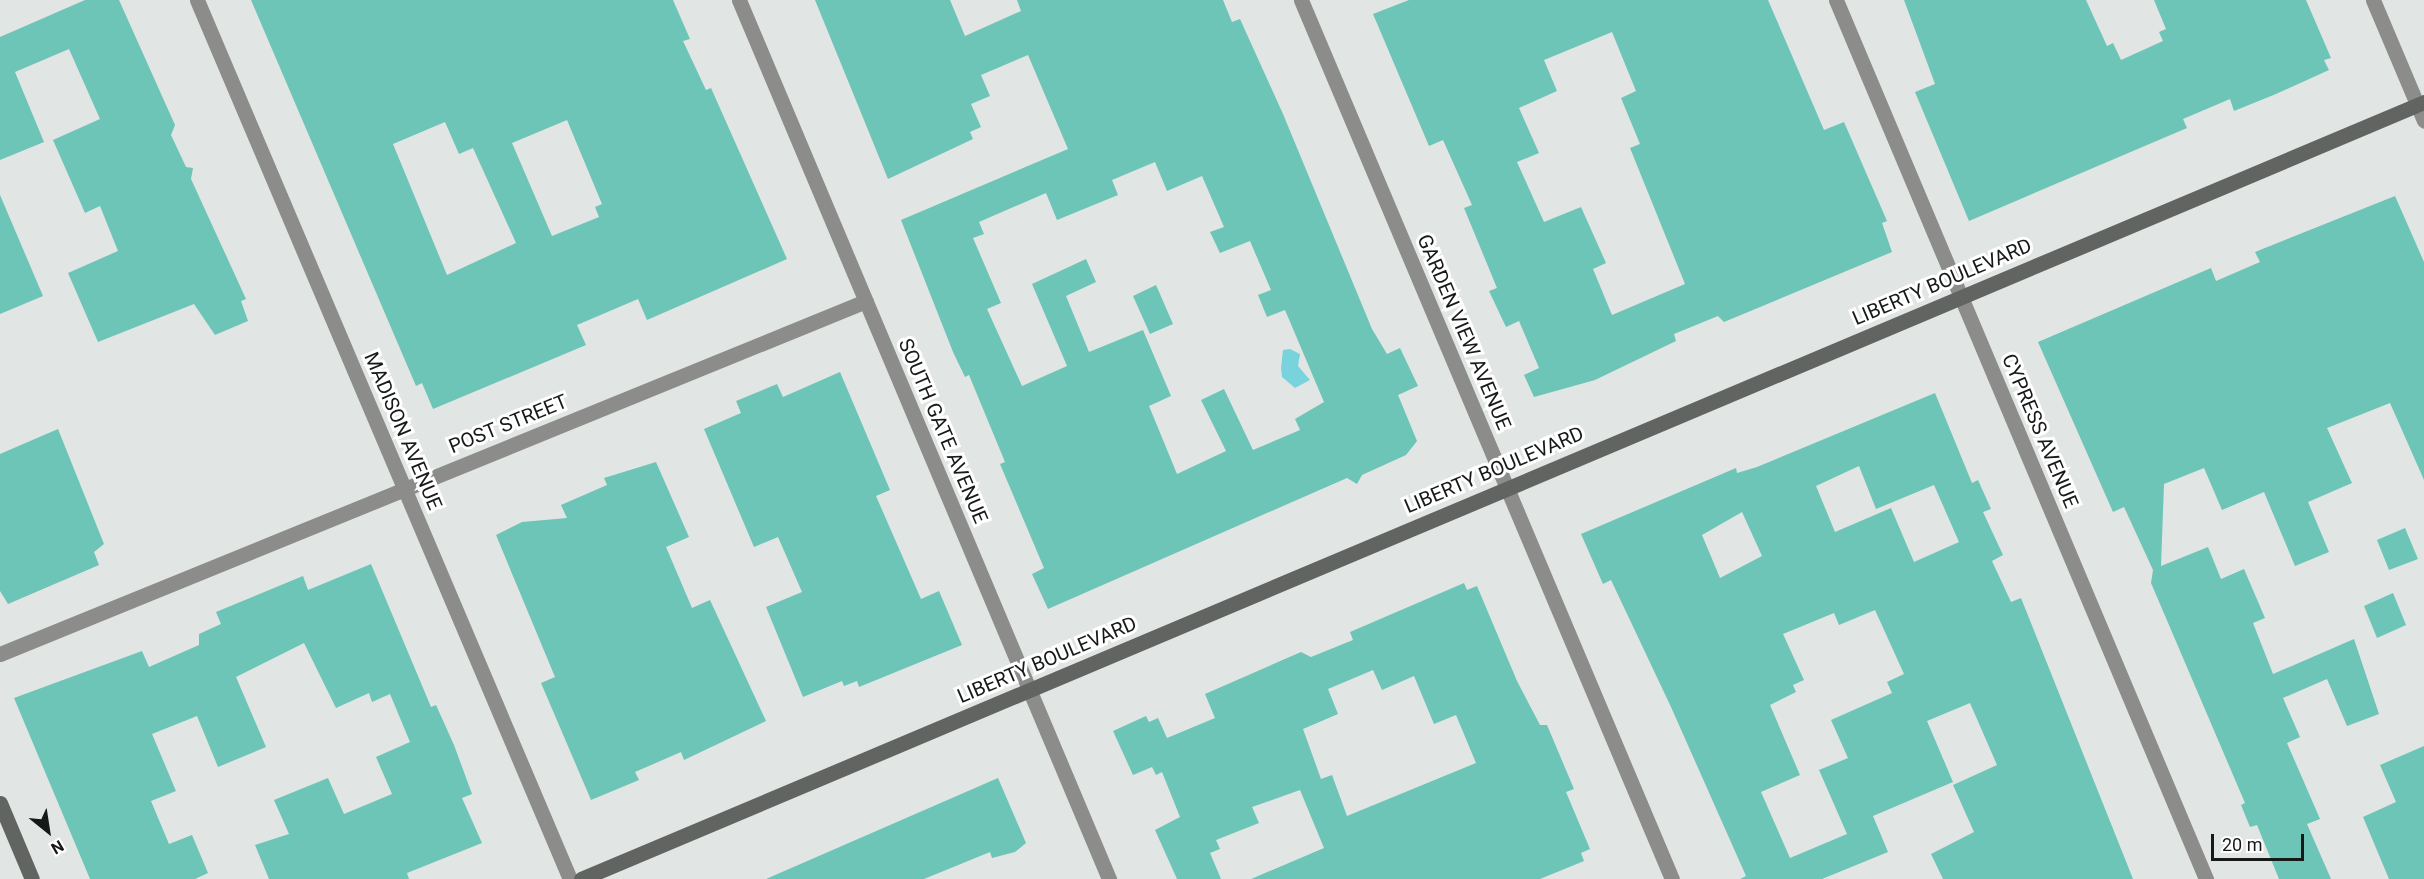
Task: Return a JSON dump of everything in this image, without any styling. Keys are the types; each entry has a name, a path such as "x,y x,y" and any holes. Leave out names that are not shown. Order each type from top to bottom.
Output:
{"street":[{"name":"MADISON AVENUE","path":"197,0 570,879"},
{"name":"SOUTH GATE AVENUE","path":"739,0 1109,879"},
{"name":"GARDEN VIEW AVENUE","path":"1301,0 1672,879"},
{"name":"CYPRESS AVENUE","path":"1836,0 2206,879"},
{"path":"2373,0 2421,103 2424,121"},
{"name":"LIBERTY BOULEVARD","path":"581,879 2421,103"},
{"name":"POST STREET","path":"0,654 866,301"},
{"path":"0,802 32,879"}],"water":[{"path":"1290,349 1300,354 1298,366 1310,380 1295,388 1282,377 1283,350"}],"building":[{"path":"85,0 119,0 175,125 171,135 186,167 193,168 191,179 246,299 241,301 248,321 215,335 194,304 98,342 68,273 118,251 100,206 85,213 53,140 100,119 69,49 15,72 44,142 0,160 0,37"},
{"path":"251,0 673,0 690,39 683,41 706,90 711,88 787,259 647,320 638,299 577,325 586,345 433,409 422,383 416,386","holes":["567,120 602,204 595,207 599,217 552,236 512,143","445,122 459,154 473,148 516,243 447,275 393,144"]},
{"path":"815,0 950,0 965,36 1021,11 1017,0 1223,0 1232,22 1240,19 1283,114 1372,329 1387,354 1400,348 1418,386 1398,395 1417,441 1406,455 1362,475 1357,484 1347,478 1048,609 1032,574 1044,568 1000,464 1005,462 969,375 965,377 953,352 901,220 1068,149 1028,55 981,75 990,96 971,104 981,127 970,132 973,139 888,179","holes":["1155,162 1167,191 1202,176 1224,227 1210,232 1220,253 1250,241 1271,290 1258,295 1267,317 1285,310 1324,402 1295,419 1300,430 1253,450 1224,389 1201,400 1226,451 1177,474 1149,406 1171,396 1143,330 1089,352 1066,296 1096,282 1086,259 1032,284 1067,366 1022,386 987,309 1001,303 973,238 984,234 979,222 1046,193 1057,220 1118,195 1112,180"]},
{"path":"1409,0 1768,0 1824,130 1844,122 1887,221 1882,223 1892,252 1724,322 1718,316 1674,334 1676,341 1595,380 1534,397 1524,375 1539,368 1519,321 1506,327 1489,291 1497,288 1464,208 1472,205 1443,140 1429,146 1373,14","holes":["1612,32 1636,91 1621,98 1640,144 1630,148 1685,284 1612,315 1593,269 1606,263 1581,207 1544,222 1517,162 1539,153 1519,108 1557,91 1544,60"]},
{"path":"1904,0 2086,0 2107,46 2113,43 2121,60 2163,41 2159,32 2166,29 2154,0 2306,0 2331,58 2324,60 2329,70 2276,94 2234,111 2230,99 2183,119 2187,128 1969,221 1915,92 1935,84"},
{"path":"0,195 43,296 0,314"},
{"path":"2395,196 2424,262 2424,480 2390,403 2327,428 2352,483 2308,502 2329,552 2295,566 2264,492 2222,510 2204,468 2164,484 2161,566 2208,547 2221,579 2244,569 2265,618 2253,623 2273,674 2354,639 2379,714 2347,726 2327,679 2283,698 2300,737 2287,743 2320,819 2307,824 2331,879 2279,879 2257,825 2250,827 2241,805 2245,803 2151,583 2153,570 2124,507 2113,512 2038,342 2211,268 2216,281 2260,262 2255,252"},
{"path":"1156,285 1173,324 1150,334 1133,296"},
{"path":"840,372 890,490 876,496 921,599 939,591 962,645 859,687 857,681 844,686 842,681 803,697 766,607 802,592 778,537 754,547 704,429 741,413 736,401 777,384 783,397"},
{"path":"1935,393 1972,483 1978,480 1991,509 1983,512 2003,555 1992,561 2011,602 2021,598 2133,879 1943,879 1931,854 1974,832 1953,785 1997,765 1970,703 1927,721 1953,782 1873,816 1888,852 1822,879 1740,879 1746,876 1671,707 1611,580 1603,584 1581,534 1736,468 1737,473 1757,467","holes":["1859,466 1876,509 1934,485 1959,542 1914,562 1891,508 1835,532 1816,486","1742,512 1762,556 1720,578 1702,535","1875,610 1904,674 1887,682 1892,693 1831,720 1848,758 1819,770 1847,834 1790,858 1761,792 1800,775 1770,705 1796,692 1793,685 1804,680 1783,634 1834,613 1839,625"]},
{"path":"58,429 104,544 94,552 99,565 8,604 0,591 0,454"},
{"path":"656,462 689,537 666,547 692,608 710,600 766,721 684,760 681,752 635,772 639,780 591,800 541,683 555,677 496,535 522,522 567,518 561,505 607,485 604,478"},
{"path":"2405,528 2418,559 2389,570 2377,540"},
{"path":"371,564 431,707 436,705 454,745 472,794 462,798 482,843 407,873 409,879 269,879 255,845 289,834 274,800 328,778 344,814 392,794 376,757 410,742 390,694 372,702 369,693 336,708 304,643 236,677 266,747 218,767 197,716 152,734 176,791 151,801 169,844 192,835 208,873 195,879 90,879 14,698 142,651 149,667 199,645 199,634 221,624 216,612 303,576 308,590"},
{"path":"1464,583 1467,590 1477,586 1517,681 1540,725 1547,725 1574,789 1566,792 1590,849 1581,853 1584,861 1540,879 1251,879 1324,848 1300,790 1252,807 1259,823 1216,840 1220,849 1210,853 1221,879 1177,879 1155,830 1180,817 1162,772 1156,775 1152,767 1133,775 1113,731 1146,716 1149,722 1158,718 1167,738 1215,718 1205,694 1301,652 1311,657 1353,640 1350,632","holes":["1373,670 1382,690 1414,676 1434,724 1456,715 1476,763 1347,816 1332,775 1321,779 1303,729 1338,714 1328,689"]},
{"path":"2393,593 2406,625 2377,638 2364,606"},
{"path":"2424,746 2424,879 2389,879 2363,817 2396,802 2380,765"},
{"path":"998,778 1026,843 1015,852 992,858 990,852 924,879 766,879"}]}
